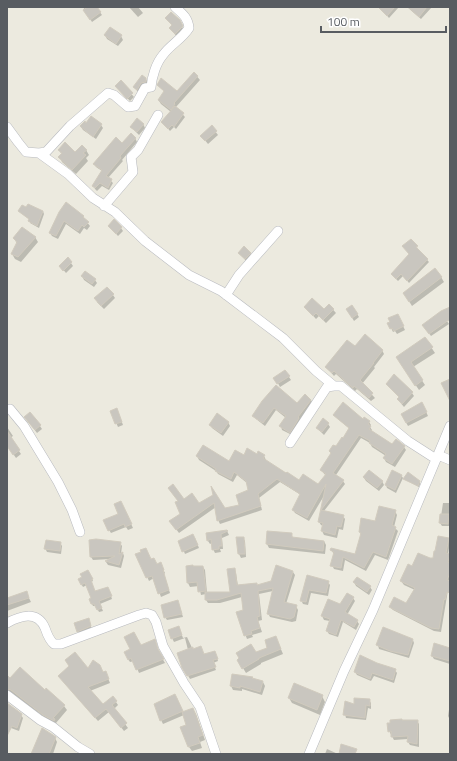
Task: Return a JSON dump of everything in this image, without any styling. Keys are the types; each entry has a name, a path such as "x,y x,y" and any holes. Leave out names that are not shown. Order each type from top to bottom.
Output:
{"street":[{"path":"7,127 26,152 46,152 70,126 108,93 114,95 128,107 135,106 145,88 151,87 152,78 163,55 185,34 189,28 189,22 176,7"},
{"path":"104,206 133,172 131,157 141,144 158,115"},
{"path":"39,153 68,174 93,198 115,212 145,241 189,275 226,295 283,338 316,371 334,386"},
{"path":"226,295 239,275 278,231"},
{"path":"290,443 320,396 327,388 341,386 408,441 437,457 450,460"},
{"path":"10,409 24,426 52,472 68,503 80,532"},
{"path":"309,754 344,671 373,610 450,426"},
{"path":"7,623 23,616 35,616 44,626 47,634 54,644 61,644 139,615 146,613 152,615 156,622 163,646 184,683 200,707 216,754"},
{"path":"7,695 40,720 53,727 78,747 90,754"}],"building":[{"path":"88,7 97,7 101,12 90,20 83,10"},
{"path":"378,7 395,7 387,16"},
{"path":"408,7 427,7 419,17"},
{"path":"171,12 180,20 183,26 175,34 169,28 172,25 165,18"},
{"path":"110,27 122,35 116,44 104,35"},
{"path":"194,72 198,76 174,103 175,104 171,110 158,100 164,91 157,85 161,78 177,91"},
{"path":"142,75 146,78 146,82 141,83 137,90 133,87"},
{"path":"121,80 133,93 127,99 115,86"},
{"path":"175,106 184,113 174,127 172,125 168,129 161,122"},
{"path":"91,116 102,124 93,137 80,126 85,121 86,123"},
{"path":"137,118 144,124 137,132 130,127"},
{"path":"212,125 217,131 205,141 200,136"},
{"path":"131,133 136,138 120,156 121,158 106,176 112,179 108,188 100,183 95,188 92,186 102,170 93,164 116,137 122,143"},
{"path":"65,142 75,152 82,145 87,150 83,153 86,155 72,170 58,157 62,153 58,150"},
{"path":"66,202 84,216 83,217 89,222 84,227 82,225 78,231 64,221 56,236 49,233 59,212"},
{"path":"28,204 43,211 37,226 28,221 29,219 18,211 22,205 26,207"},
{"path":"114,219 122,227 116,234 108,226"},
{"path":"22,227 36,237 18,257 11,254 17,242 13,238"},
{"path":"411,239 418,246 416,247 428,259 407,281 401,274 396,279 391,274 409,254 402,246"},
{"path":"244,246 251,253 245,259 238,253"},
{"path":"68,257 72,262 63,271 59,266"},
{"path":"435,268 442,277 409,302 403,293"},
{"path":"85,271 96,279 92,284 81,276"},
{"path":"107,287 114,294 101,306 94,298"},
{"path":"312,298 324,309 329,304 334,309 323,320 316,313 313,316 304,307"},
{"path":"352,305 358,314 352,318 346,309"},
{"path":"450,307 450,319 429,334 422,325 441,311"},
{"path":"398,314 404,326 394,331 392,328 390,329 387,323 390,322 388,318"},
{"path":"365,334 383,350 360,380 373,393 369,398 354,386 353,388 334,371 332,373 325,367 347,340 355,346"},
{"path":"425,337 433,347 411,362 423,380 415,386 396,357"},
{"path":"285,370 290,376 277,384 273,378"},
{"path":"394,374 413,392 402,404 397,399 399,397 386,384"},
{"path":"450,379 450,401 441,383"},
{"path":"276,385 297,403 305,394 311,400 298,417 299,418 290,433 279,426 286,416 274,408 263,423 252,416 262,401"},
{"path":"343,402 363,419 364,417 370,421 368,424 371,426 369,429 392,444 396,439 405,446 392,464 383,458 386,454 369,443 370,441 359,435 333,473 344,480 321,510 344,515 341,527 337,526 335,535 321,531 323,523 318,522 326,484 307,518 292,510 300,494 277,479 258,494 261,506 217,521 214,503 176,530 169,521 180,514 175,502 178,501 168,488 173,484 184,499 192,493 199,503 213,495 211,486 225,508 239,505 236,495 248,490 246,481 234,472 231,479 215,471 216,469 196,456 203,445 229,461 235,450 244,455 247,448 257,454 258,451 265,455 263,458 286,473 287,472 299,480 303,474 318,484 326,474 320,470 331,453 329,451 333,445 336,446 342,437 343,438 349,428 333,415"},
{"path":"422,402 427,412 406,423 401,414"},
{"path":"117,408 122,422 115,424 110,411"},
{"path":"30,412 41,425 35,430 24,417"},
{"path":"217,413 229,422 221,433 209,425"},
{"path":"323,418 329,423 322,432 316,428"},
{"path":"7,431 20,450 13,455 7,446"},
{"path":"369,470 383,481 377,488 363,477"},
{"path":"392,470 402,475 395,490 385,485"},
{"path":"408,472 420,481 418,486 403,479"},
{"path":"121,501 132,524 125,527 124,524 108,531 103,520 118,514 114,504"},
{"path":"379,506 396,510 392,525 396,527 386,557 373,552 364,568 343,557 341,568 330,566 334,552 330,550 331,548 355,554 361,533 359,532 361,518 375,521"},
{"path":"440,514 449,514 448,524 439,523"},
{"path":"228,531 221,534 222,546 219,546 219,549 212,550 211,539 207,541 206,533"},
{"path":"267,531 292,533 292,537 324,541 323,551 266,544"},
{"path":"193,534 198,545 182,552 178,541"},
{"path":"438,536 449,538 446,553 450,554 448,562 450,563 450,573 447,580 450,581 450,593 447,592 445,600 444,599 439,629 431,628 389,607 394,597 406,603 415,588 400,581 408,564 412,566 418,553 433,558"},
{"path":"236,537 244,537 245,554 238,554"},
{"path":"96,539 121,542 119,554 123,552 119,565 105,561 115,556 90,557 89,540"},
{"path":"46,540 61,542 60,551 44,549"},
{"path":"146,548 151,559 154,558 157,564 161,562 169,590 158,594 152,576 146,578 135,554"},
{"path":"276,565 293,571 284,602 297,605 294,617 290,619 267,614 273,588 258,591 260,616 257,617 260,628 251,631 252,634 244,636 236,612 243,610 241,593 217,600 205,600 205,592 230,592 227,569 235,568 237,585 257,583 257,585 271,581"},
{"path":"186,566 203,566 206,591 198,592 197,582 187,583"},
{"path":"88,570 93,579 91,580 95,591 108,587 112,596 99,601 102,608 97,610 94,604 91,604 89,599 91,598 85,583 81,585 78,579 82,577 80,574"},
{"path":"307,575 329,581 326,593 309,590 306,602 300,601"},
{"path":"357,577 371,586 367,592 353,582"},
{"path":"27,591 29,598 7,605 7,598"},
{"path":"347,593 354,597 345,612 358,620 354,627 341,620 336,635 326,631 330,619 321,616 328,599 340,604"},
{"path":"178,600 182,614 164,618 161,605"},
{"path":"89,618 91,626 77,632 74,623"},
{"path":"179,626 182,635 171,639 168,630"},
{"path":"383,627 413,639 408,655 390,651 376,645"},
{"path":"134,632 141,645 155,639 158,649 164,659 136,670 131,658 128,660 124,652 130,649 124,637"},
{"path":"276,636 281,649 259,658 242,669 237,660 239,658 236,653 251,644 256,652 267,648 265,640"},
{"path":"434,643 450,648 450,661 431,656"},
{"path":"201,646 204,654 215,651 218,659 213,660 216,667 187,676 182,668 177,653 193,647 193,649"},
{"path":"75,652 88,668 93,660 100,665 103,672 106,671 109,679 88,687 103,704 113,696 117,701 112,705 127,723 121,728 106,709 95,718 58,676 69,666 65,660"},
{"path":"360,655 377,663 396,669 393,680 372,673 370,679 354,672"},
{"path":"20,667 45,690 46,688 65,705 53,718 55,719 54,721 43,715 11,690 7,689 7,675 10,678"},
{"path":"232,674 253,677 252,678 263,681 260,692 240,686 240,688 230,686"},
{"path":"294,683 323,695 317,710 288,698"},
{"path":"175,694 183,711 160,721 154,704"},
{"path":"354,698 370,699 370,706 366,705 365,718 343,715 345,701 354,704"},
{"path":"7,703 22,714 17,728 12,726 7,736"},
{"path":"193,708 203,735 198,737 200,743 188,747 180,727 186,725 182,712"},
{"path":"390,720 418,720 417,744 407,742 408,736 391,737 391,731 388,732 387,723 390,723"},
{"path":"42,728 56,737 49,754 31,754"},
{"path":"341,744 357,749 355,754 339,754"}]}
